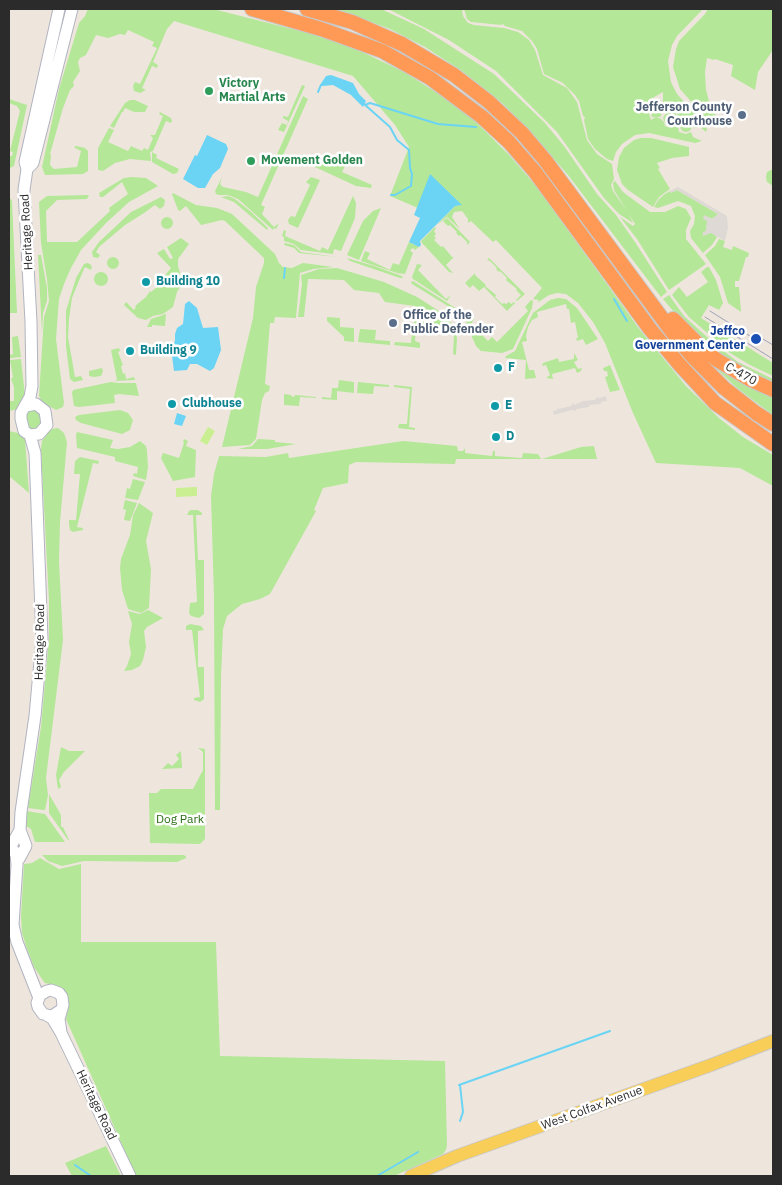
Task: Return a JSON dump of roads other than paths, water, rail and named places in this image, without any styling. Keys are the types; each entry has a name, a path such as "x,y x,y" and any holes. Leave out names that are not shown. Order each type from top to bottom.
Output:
{"highway":[{"path":"252,9 321,29 382,51 441,86 482,117 509,142 535,172 650,329 679,364 715,403 773,444"},
{"path":"307,9 352,22 402,44 454,75 489,102 522,133 545,160 673,333 703,367 744,404 773,424"},
{"name":"C-470","path":"644,294 657,302 689,336 717,360 751,380 773,390"}],"main road":[{"name":"Heritage Road","path":"31,405 31,322 24,190 27,169 25,162 59,9"},
{"name":"Heritage Road","path":"27,169 33,164 72,9"},
{"path":"31,405 44,408 47,418 46,427 35,435 24,431 21,422 22,413 31,405"},
{"name":"Heritage Road","path":"35,435 42,639 36,708 22,802 20,837 12,844 11,848 18,858 13,925 17,942 32,977 41,987 43,994"},
{"path":"56,991 62,997 63,1005 61,1010 56,1015 48,1016 43,1014 38,1008 43,994 56,991"},
{"name":"Heritage Road","path":"61,1010 59,1023 61,1033"},
{"name":"Heritage Road","path":"48,1016 52,1018 61,1033 130,1176"},
{"name":"West Colfax Avenue","path":"411,1176 457,1156 773,1041"}],"water":[{"path":"331,75 353,83 359,94 366,101 363,107 351,95 333,85 320,85 326,76"},
{"path":"207,135 226,144 228,149 220,168 213,174 205,188 198,188 183,179"},
{"path":"430,174 462,205 455,206 420,241 421,245 419,247 409,242 420,218 414,215"},
{"path":"189,301 197,308 203,328 218,327 221,350 214,368 210,371 197,364 190,364 187,370 174,371 171,348 175,341 177,328 183,324 185,304"},
{"path":"177,413 186,416 182,426 174,424"}],"waterway":[{"path":"318,92 321,85"},
{"path":"365,105 370,103 438,124 476,127"},
{"path":"364,104 390,127 397,140 409,150 412,174 411,186 395,195 391,195"},
{"path":"284,278 285,268"},
{"path":"614,299 627,321"},
{"path":"459,1085 610,1031"},
{"path":"460,1085 463,1112 460,1121"},
{"path":"377,1176 418,1152"},
{"path":"75,1165 91,1176"}],"tram line":[{"path":"710,311 761,343"},
{"path":"705,317 773,359"},
{"path":"756,335 773,345"}],"place":[{"name":"Victory Martial Arts","path":"209,91"},
{"name":"Jefferson County Courthouse","path":"742,115"},
{"name":"Movement Golden","path":"251,161"},
{"name":"Building 10","path":"146,282"},
{"name":"Office of the Public Defender","path":"393,323"},
{"name":"Jeffco Government Center","path":"756,339"},
{"name":"Building 9","path":"130,351"},
{"name":"F","path":"498,368"},
{"name":"Clubhouse","path":"172,404"},
{"name":"E","path":"495,406"},
{"name":"D","path":"496,437"}],"park label":[{"name":"Dog Park","path":"180,820"}]}
